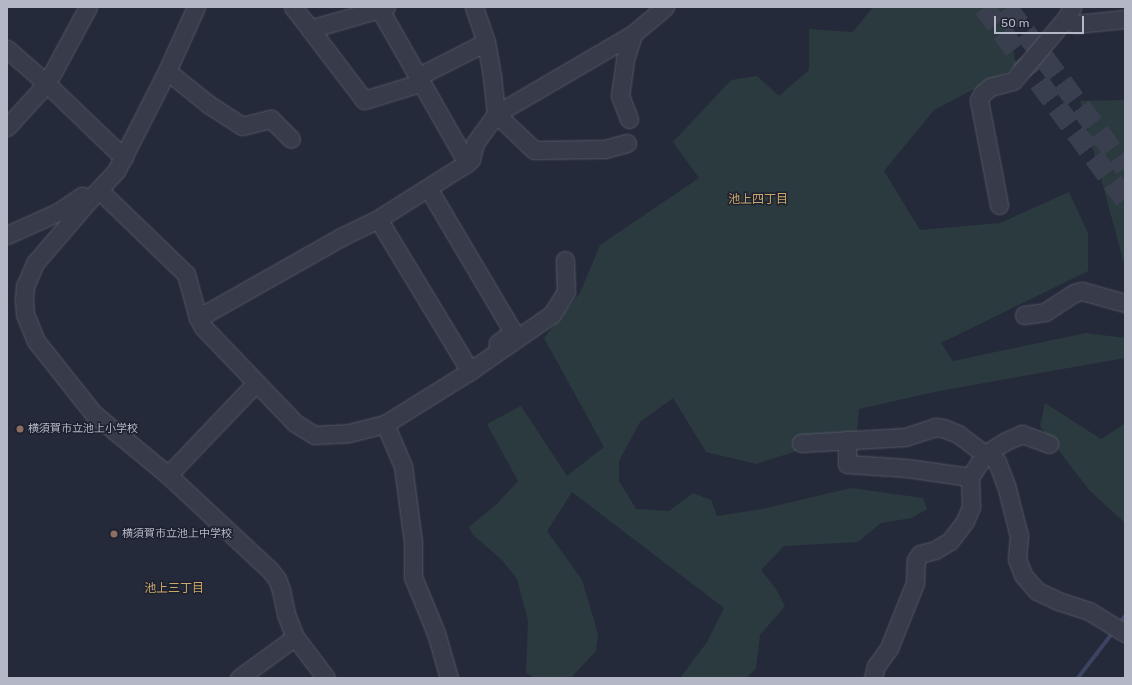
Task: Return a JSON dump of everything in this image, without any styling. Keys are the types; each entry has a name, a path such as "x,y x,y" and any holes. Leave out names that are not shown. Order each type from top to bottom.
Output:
{"street":[{"path":"7,127 46,83 88,7"},
{"path":"196,7 168,70 116,171 35,263 25,286 25,314 36,341 93,413 168,475 270,570 277,579 286,614 295,637 326,678"},
{"path":"293,7 364,100 419,80 486,42"},
{"path":"474,7 486,42 492,76 496,114 534,150 604,149 627,143"},
{"path":"198,318 341,237 378,219 467,163 471,159 475,143 496,114 633,34 665,7"},
{"path":"310,29 382,8 419,80 467,163"},
{"path":"999,205 979,100 982,94 990,87 1012,80 1069,13 1076,24 1125,19"},
{"path":"629,119 620,96 625,59 633,34"},
{"path":"7,49 46,83 124,158"},
{"path":"168,70 208,104 242,126 271,119 291,139"},
{"path":"428,188 513,332 496,344 500,350"},
{"path":"9,231 58,212 82,196 95,194"},
{"path":"95,194 186,274 198,318 203,327 295,422 314,435 349,433 385,424 470,371 552,314 566,292 565,260"},
{"path":"378,219 470,371"},
{"path":"1024,315 1045,312 1074,294 1082,291 1125,302"},
{"path":"168,475 256,383"},
{"path":"385,424 403,466 413,542 413,577 436,633 449,678"},
{"path":"801,443 905,437 925,429 939,428 958,434 987,453 997,462 1006,486 1019,536 1017,559 1023,575 1037,591 1058,601 1089,611 1125,632"},
{"path":"873,678 876,666 890,648 915,584 916,560 920,554 935,550 950,541 965,521 970,507 970,477 987,453 1022,434 1049,444"},
{"path":"847,440 847,464 907,468 970,477"},
{"path":"239,678 295,637"}],"shaded area":[{"path":"873,7 1007,7 1016,67 934,110 884,171 920,230 1000,223 1069,192 1088,233 1088,271 941,343 953,361 1086,333 1125,338 1125,358 939,391 859,409 857,432 756,464 706,452 673,398 640,422 619,461 619,481 636,509 669,511 693,493 711,500 717,516 762,509 851,488 923,498 927,509 912,518 881,523 858,542 784,546 761,570 776,589 785,606 760,635 756,668 747,678 680,678 707,642 724,608 572,492 547,531 582,580 598,634 596,651 571,678 535,678 526,673 528,621 517,579 502,560 473,535 469,527 497,504 518,481 487,424 521,406 567,476 604,447 544,338 580,293 600,245 699,178 673,142 731,80 757,76 779,96 809,70 809,29 853,32"},
{"path":"1125,100 1125,267 1080,101"},
{"path":"1045,403 1101,439 1125,424 1125,523 1090,491 1040,426"}],"waterway":[{"path":"1119,624 1125,616"},
{"path":"1078,678 1114,631"}],"tunnel":[{"path":"984,7 1125,199"},
{"path":"1007,7 1125,167"}],"place":[{"name":"横須賀市立池上小学校","path":"20,429"},
{"name":"横須賀市立池上中学校","path":"114,534"}],"district":[{"name":"池上四丁目","path":"758,200"},
{"name":"池上三丁目","path":"174,589"}]}
